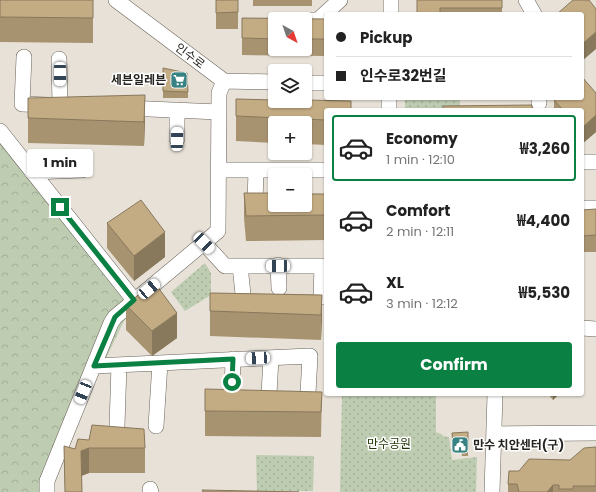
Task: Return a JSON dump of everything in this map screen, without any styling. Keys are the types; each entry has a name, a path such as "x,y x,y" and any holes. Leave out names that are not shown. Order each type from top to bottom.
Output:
{"street":[{"name":"인수로","path":"116,0 224,81"},
{"path":"327,12 340,0"},
{"path":"391,0 391,12"},
{"path":"526,0 533,12"},
{"path":"312,20 318,20 324,15"},
{"path":"24,57 22,104 76,106"},
{"path":"59,59 60,105"},
{"path":"47,492 47,482 115,317 134,300 203,246 218,231 219,93 224,81 268,82"},
{"path":"312,83 324,83"},
{"path":"115,108 219,112"},
{"path":"177,110 177,139"},
{"path":"0,131 134,300"},
{"path":"584,162 596,162"},
{"path":"32,172 82,170"},
{"path":"219,170 268,171"},
{"path":"255,203 256,170"},
{"path":"312,172 324,170"},
{"path":"584,208 596,208"},
{"path":"203,246 225,266 324,266 321,297"},
{"path":"203,246 223,274"},
{"path":"240,266 243,294"},
{"path":"278,266 279,288"},
{"path":"584,328 596,329"},
{"path":"94,366 310,356 308,392"},
{"path":"269,394 271,358"},
{"path":"232,394 233,359"},
{"path":"156,426 160,363"},
{"path":"117,426 119,365"},
{"path":"492,492 495,396"},
{"path":"494,434 596,433"}],"green space":[{"path":"405,100 460,100 460,106 457,108 405,108"},
{"path":"0,138 134,300 52,471 51,492 0,492"},
{"path":"205,263 211,273 211,295 185,311 171,292"},
{"name":"만수공원","path":"342,396 436,396 436,432 443,436 449,437 452,460 477,457 476,492 340,492"},
{"path":"256,455 314,456 313,491 257,491"}],"building":[{"path":"0,0 93,0 93,18 0,17"},
{"path":"216,0 238,0 238,12 216,13"},
{"path":"417,0 502,0 502,8 440,8 440,12 417,12"},
{"path":"573,0 589,0 596,9 596,32 584,42 584,12 559,12"},
{"path":"242,18 268,18 268,39 242,38"},
{"path":"312,19 324,19 324,39 312,39"},
{"path":"163,68 187,73 188,92 163,91"},
{"path":"584,79 596,93 596,115 584,126 584,108 561,108 554,100 584,100"},
{"path":"145,95 144,122 28,118 28,98"},
{"path":"236,99 268,100 268,108 312,108 312,100 351,101 351,108 324,108 324,120 312,119 312,116 268,116 268,117 236,116"},
{"path":"532,105 532,108 443,108 443,106"},
{"path":"244,193 268,193 268,212 312,212 312,194 324,194 324,215 246,216"},
{"path":"141,200 165,232 134,256 107,223"},
{"path":"596,209 596,235 584,236 584,210"},
{"path":"154,282 177,313 152,331 126,305"},
{"path":"210,293 322,295 321,315 210,311"},
{"path":"205,389 322,392 321,412 205,411"},
{"path":"92,425 144,429 145,448 89,448 81,451 82,492 65,492 64,446 75,449 78,439 89,440"},
{"path":"468,432 468,449 462,449 461,445 453,446 452,433"},
{"path":"596,447 596,486 573,486 573,489 559,489 559,485 553,485 547,492 519,492 517,484 508,484 509,471 519,471 529,459 570,460 584,448"},
{"path":"202,490 299,492 203,492"}],"place":[{"name":"세븐일레븐","path":"179,80"},
{"name":"만수 치안센터(구)","path":"460,445"}],"route":[{"path":"60,207 134,300 111,322 94,366 233,359 232,382"}]}
